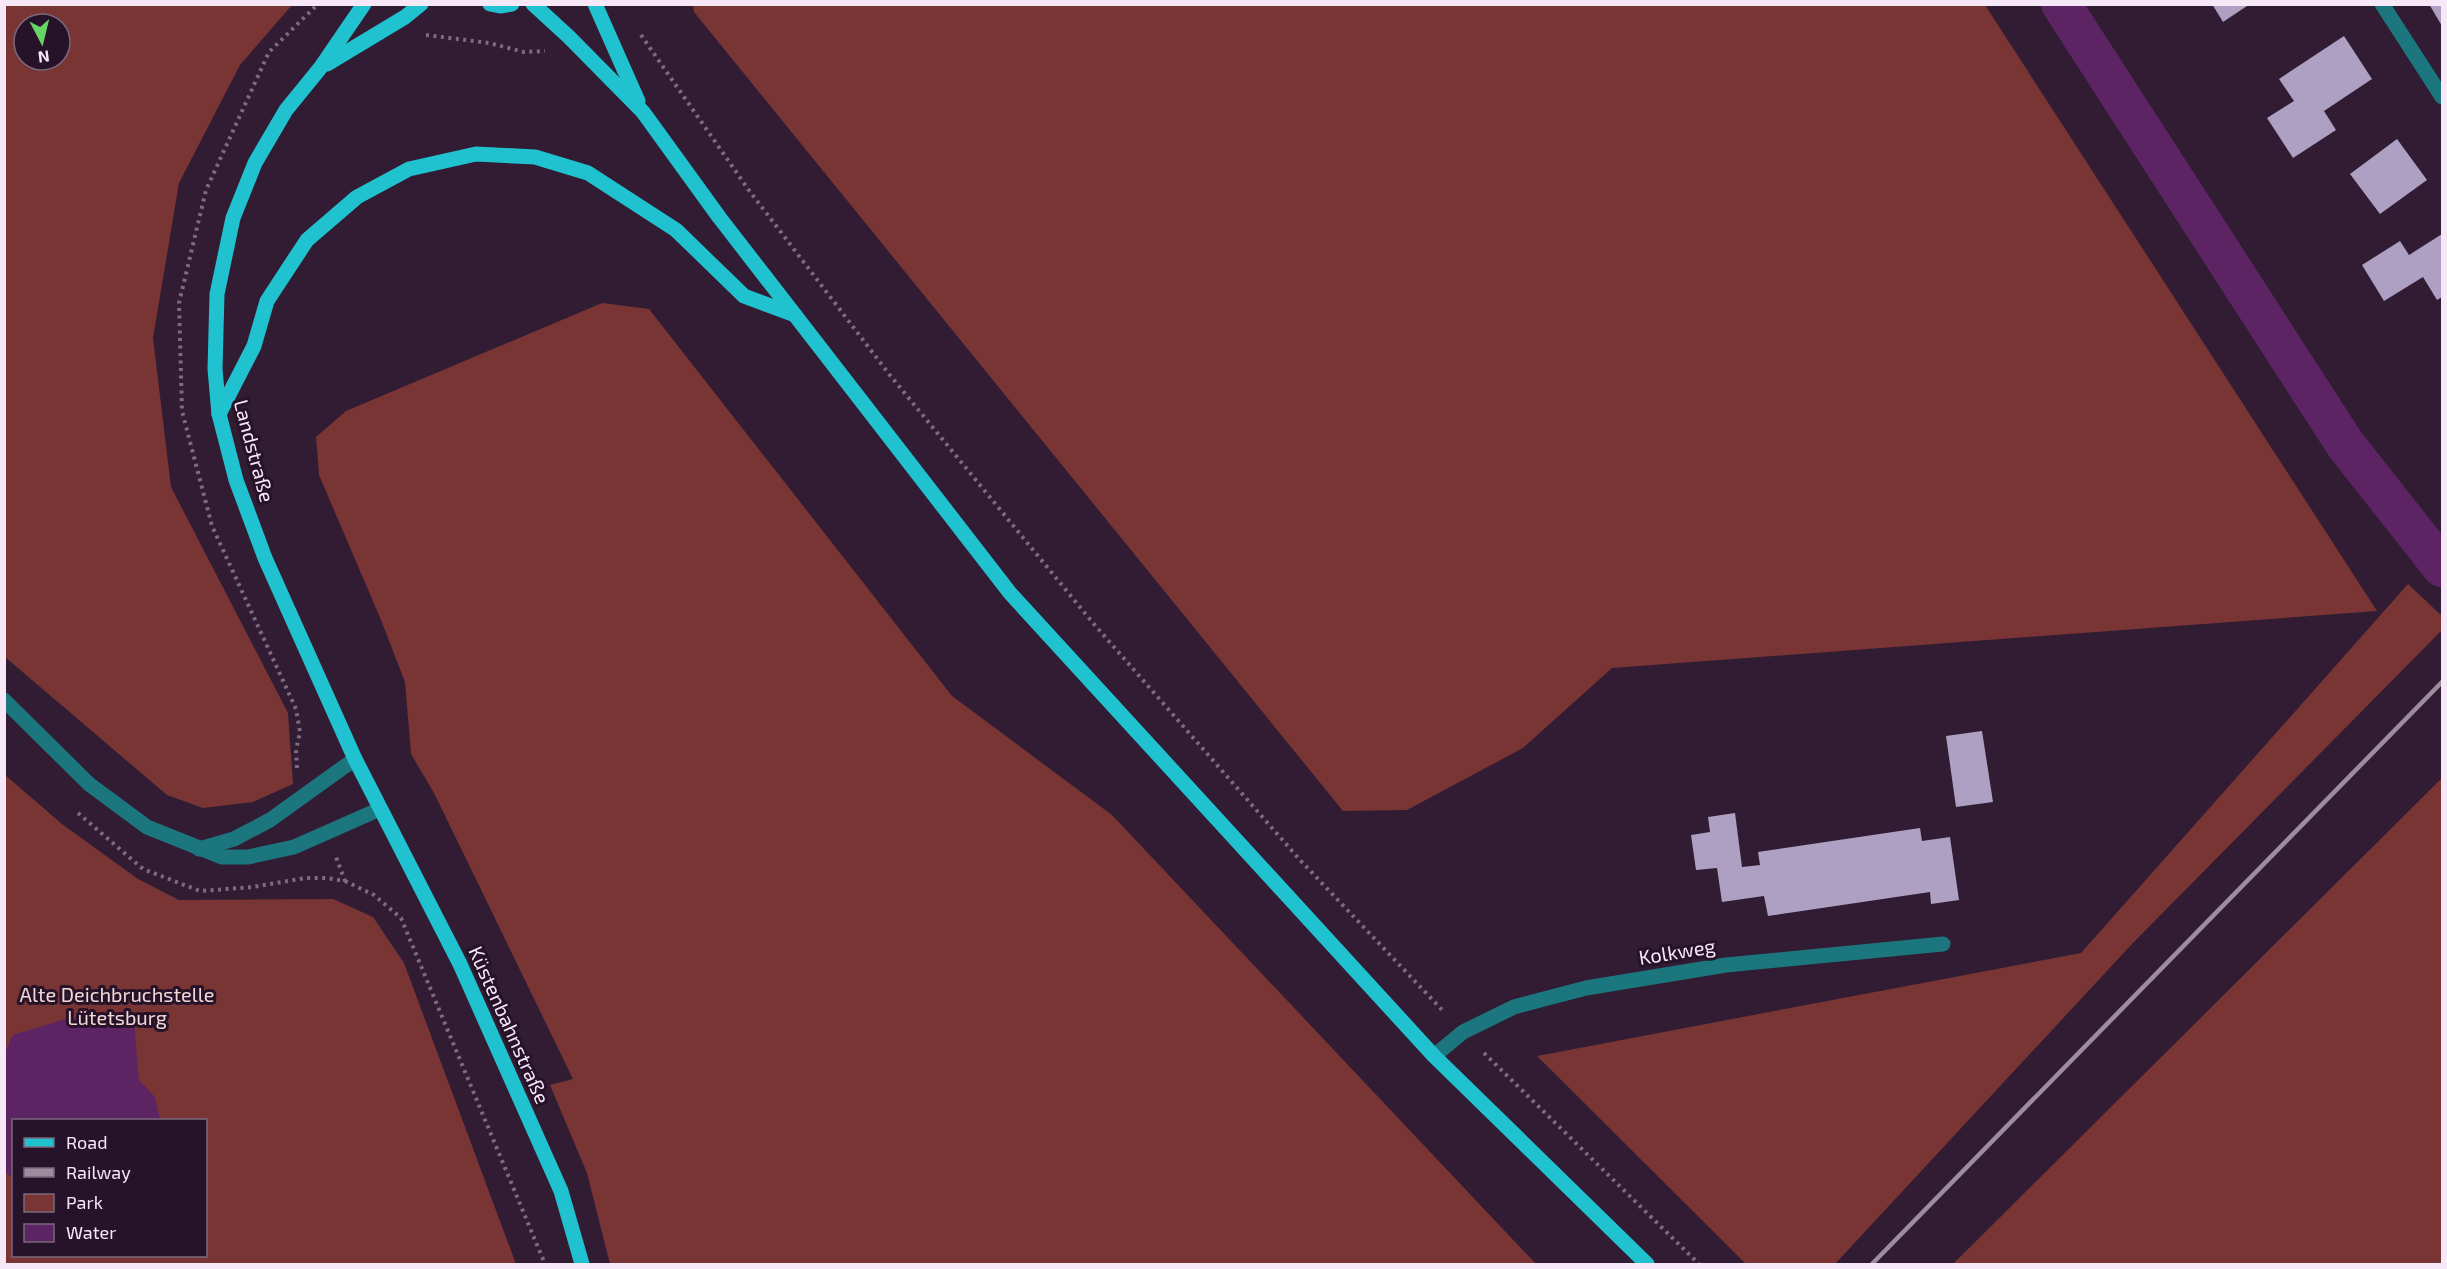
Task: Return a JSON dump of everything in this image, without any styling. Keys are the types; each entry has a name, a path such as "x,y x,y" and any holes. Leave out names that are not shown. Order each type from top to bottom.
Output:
{"main road":[{"name":"Landstraße","path":"364,4 321,67 286,110 255,163 233,218 217,294 215,369 219,414 236,480 265,558 355,759 380,809"},
{"name":"Landstraße","path":"321,67 405,17 421,4"},
{"path":"490,4 500,6 512,4"},
{"path":"532,4 569,37 643,112 719,217 1010,593 1434,1056 1647,1264"},
{"path":"595,4 643,112"},
{"path":"219,414 254,346 267,301 307,240 357,197 409,169 476,154 535,157 588,173 676,230 744,296 795,315"},
{"name":"Küstenbahnstraße","path":"380,809 460,964 561,1191 582,1264"}],"street":[{"path":"2382,4 2442,97"},
{"path":"4,700 89,784 147,827 222,857 248,857 294,847 380,809"},
{"path":"199,849 234,839 270,820 355,759"},
{"name":"Kolkweg","path":"1434,1056 1463,1032 1514,1007 1586,988 1726,965 1943,944"}],"path":[{"path":"309,794 300,779 296,765 296,750 300,732 296,709 212,526 182,411 179,303 206,190 269,52 318,4"},
{"path":"405,17 421,34 435,38 489,43 524,52 548,51 569,37"},
{"path":"635,26 748,189 882,364 1093,623 1300,860 1463,1032 1699,1264"},
{"path":"74,809 143,869 200,891 253,887 306,878 326,878 345,881 374,895 401,918 545,1264"},
{"path":"326,831 345,881"}],"green space":[{"path":"5,4 292,5 240,65 179,183 153,338 171,487 288,713 293,784 253,802 203,808 167,795 5,657"},
{"path":"693,5 1985,5 2377,611 1612,668 1523,748 1407,810 1343,811 694,12"},
{"path":"602,303 649,309 952,696 1112,815 1536,1264 610,1264 587,1173 550,1085 573,1079 434,793 411,754 405,682 319,475 316,437 346,411"},
{"path":"2408,584 2442,616 2442,630 2132,944 1835,1264 1746,1264 1537,1056 2081,953"},
{"name":"Alte Deichbruchstelle Lütetsburg","path":"4,774 62,824 138,879 179,900 333,899 373,917 404,963 516,1264 5,1264"},
{"path":"2442,778 2442,1264 1953,1264"}],"water":[{"name":"Alte Deichbruchstelle Lütetsburg","path":"69,1018 134,1019 139,1080 155,1097 160,1119 12,1119 12,1178 5,1172 5,1052 13,1035"}],"building":[{"path":"2212,4 2250,4 2223,22"},
{"path":"2429,4 2442,4 2442,26"},
{"path":"2344,36 2372,79 2324,111 2336,130 2293,158 2267,118 2294,101 2279,79"},
{"path":"2397,139 2427,180 2380,214 2350,174"},
{"path":"2442,234 2442,297 2437,300 2423,277 2384,301 2362,265 2400,241 2409,255"},
{"path":"1982,731 1993,802 1956,807 1946,736"},
{"path":"1735,813 1742,867 1760,865 1758,852 1920,828 1922,841 1950,837 1959,900 1931,904 1930,892 1768,916 1764,896 1722,902 1717,868 1696,870 1691,835 1710,832 1708,817"}],"waterway":[{"path":"2061,4 2345,444 2442,567"}],"railway":[{"path":"1872,1264 2442,682"}]}
